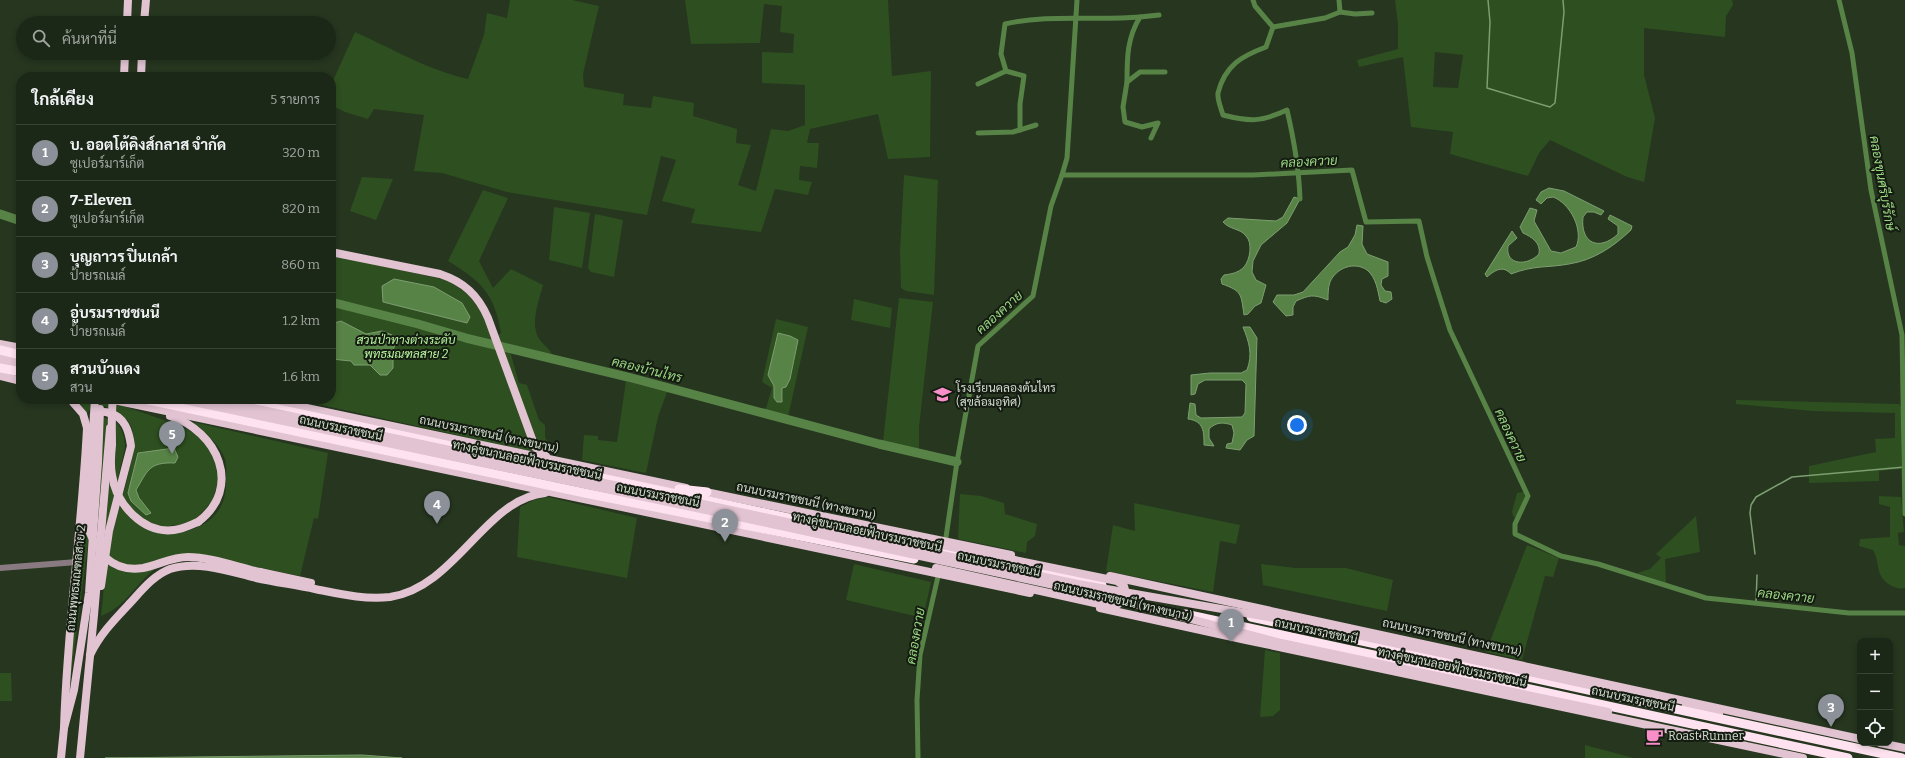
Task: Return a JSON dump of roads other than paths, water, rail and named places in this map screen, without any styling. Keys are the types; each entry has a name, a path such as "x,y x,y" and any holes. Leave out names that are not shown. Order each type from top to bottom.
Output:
{"highway":[{"path":"0,350 16,354"},
{"path":"0,368 16,371"},
{"name":"ถนนบรมราชชนนี","path":"151,404 627,501 936,568 952,567 1193,616 1848,758"},
{"name":"ถนนบรมราชชนนี","path":"255,404 626,483 942,546 955,554 1902,758"},
{"path":"626,483 707,492"},
{"path":"627,501 692,519 696,522"}],"main road":[{"path":"127,16 128,0"},
{"path":"145,16 146,0"},
{"path":"124,72 125,60"},
{"path":"140,72 141,60"},
{"path":"336,253 452,278 470,289 478,298 488,318 535,447 550,459"},
{"path":"0,344 16,347"},
{"path":"0,355 16,359"},
{"path":"0,362 16,366"},
{"path":"0,376 16,379"},
{"path":"74,404 83,414 87,428"},
{"path":"95,404 87,523 92,542 102,555 110,561 127,568 143,568 167,560 189,557 339,589 359,597"},
{"name":"ถนนพุทธมณฑลสาย 2","path":"62,756 64,728 74,690 88,600 101,404"},
{"name":"ถนนพุทธมณฑลสาย 2","path":"81,755 112,404"},
{"path":"110,424 112,475 120,498 127,508 145,524 156,528 174,530 198,522 213,508 221,489 221,469 215,451 198,431 188,424 145,404"},
{"path":"150,404 696,522 797,543 847,550 936,568 1108,606 1118,605 1122,602 1125,594 1124,586 1117,581 942,546"},
{"name":"ทางคู่ขนานลอยฟ้าบรมราชชนนี","path":"203,404 1100,595 1282,643 1666,725 1737,734"},
{"name":"ทางคู่ขนานลอยฟ้าบรมราชชนนี","path":"234,404 1078,584 1290,621 1680,704 1722,715 1742,723"},
{"name":"ถนนบรมราชชนนี (ทางขนาน)","path":"288,404 866,526 942,546 958,544 1857,738"},
{"path":"64,728 66,664 77,562 88,420 96,413 107,412 119,417 126,426 130,435 131,446 110,531 103,575 94,615"},
{"path":"90,655 103,632 151,582 164,572 178,567 196,565 359,597 390,597 410,592 423,586 436,576 515,503 536,494 554,492"},
{"name":"ถนนบรมราชชนนี (ทางขนาน)","path":"936,568 950,576 1803,758"},
{"path":"1680,704 1742,713"},
{"path":"1666,725 1724,741"},
{"path":"1893,746 1905,748"}],"street":[{"path":"0,568 77,562"}],"waterway":[{"path":"1062,175 1067,158 1077,0"},
{"path":"1253,0 1255,6 1273,27 1266,47 1242,58 1225,75 1218,93 1219,101 1223,115 1248,120 1270,117 1287,110 1296,154 1300,199"},
{"path":"1273,27 1325,18 1340,12 1339,0"},
{"path":"1488,0 1490,22 1487,88 1550,107 1555,103 1564,12 1563,0"},
{"name":"คลองขุนศรีบุรีรักษ์","path":"1839,0 1852,53 1871,190 1902,335 1905,514"},
{"path":"1340,12 1355,14 1372,13"},
{"path":"1127,82 1127,65 1132,33 1140,17 1159,15"},
{"path":"1020,130 1020,104 1024,76 1006,71 1001,54 1005,24 1055,18 1140,17"},
{"path":"978,84 1006,71"},
{"path":"1151,138 1158,123 1142,127 1125,122 1123,107 1127,82 1140,72 1165,72"},
{"path":"978,133 1013,132 1036,125"},
{"name":"คลองควาย","path":"945,544 957,462 978,346 1033,296 1051,206 1062,175 1253,175 1352,170 1366,222 1419,221 1427,257 1450,330 1528,496 1515,524 1515,534 1561,556 1598,564 1706,598 1849,613 1905,613"},
{"name":"คลองบ้านไทร","path":"0,214 16,219"},
{"name":"คลองบ้านไทร","path":"336,303 466,338 628,377 879,444 957,462"},
{"path":"1755,554 1750,513 1751,505 1756,497 1792,477 1905,467"},
{"name":"คลองควาย","path":"918,758 917,700 920,655 939,572"},
{"path":"1756,603 1757,575"}],"place":[{"name":"โรงเรียนคลองต้นไทร (สุขล้อมอุทิศ)","path":"943,395"},
{"name":"สวนบัวแดง","path":"172,454"},
{"name":"อู่บรมราชชนนี","path":"437,524"},
{"name":"7-Eleven","path":"725,542"},
{"name":"บ. ออตโต้คิงส์กลาส จำกัด","path":"1231,642"},
{"name":"บุญถาวร ปิ่นเกล้า","path":"1831,727"},
{"name":"Roast Runner","path":"1655,736"}],"park label":[{"name":"สวนป่าทางต่างระดับ พุทธมณฑลสาย 2","path":"406,347"}]}
